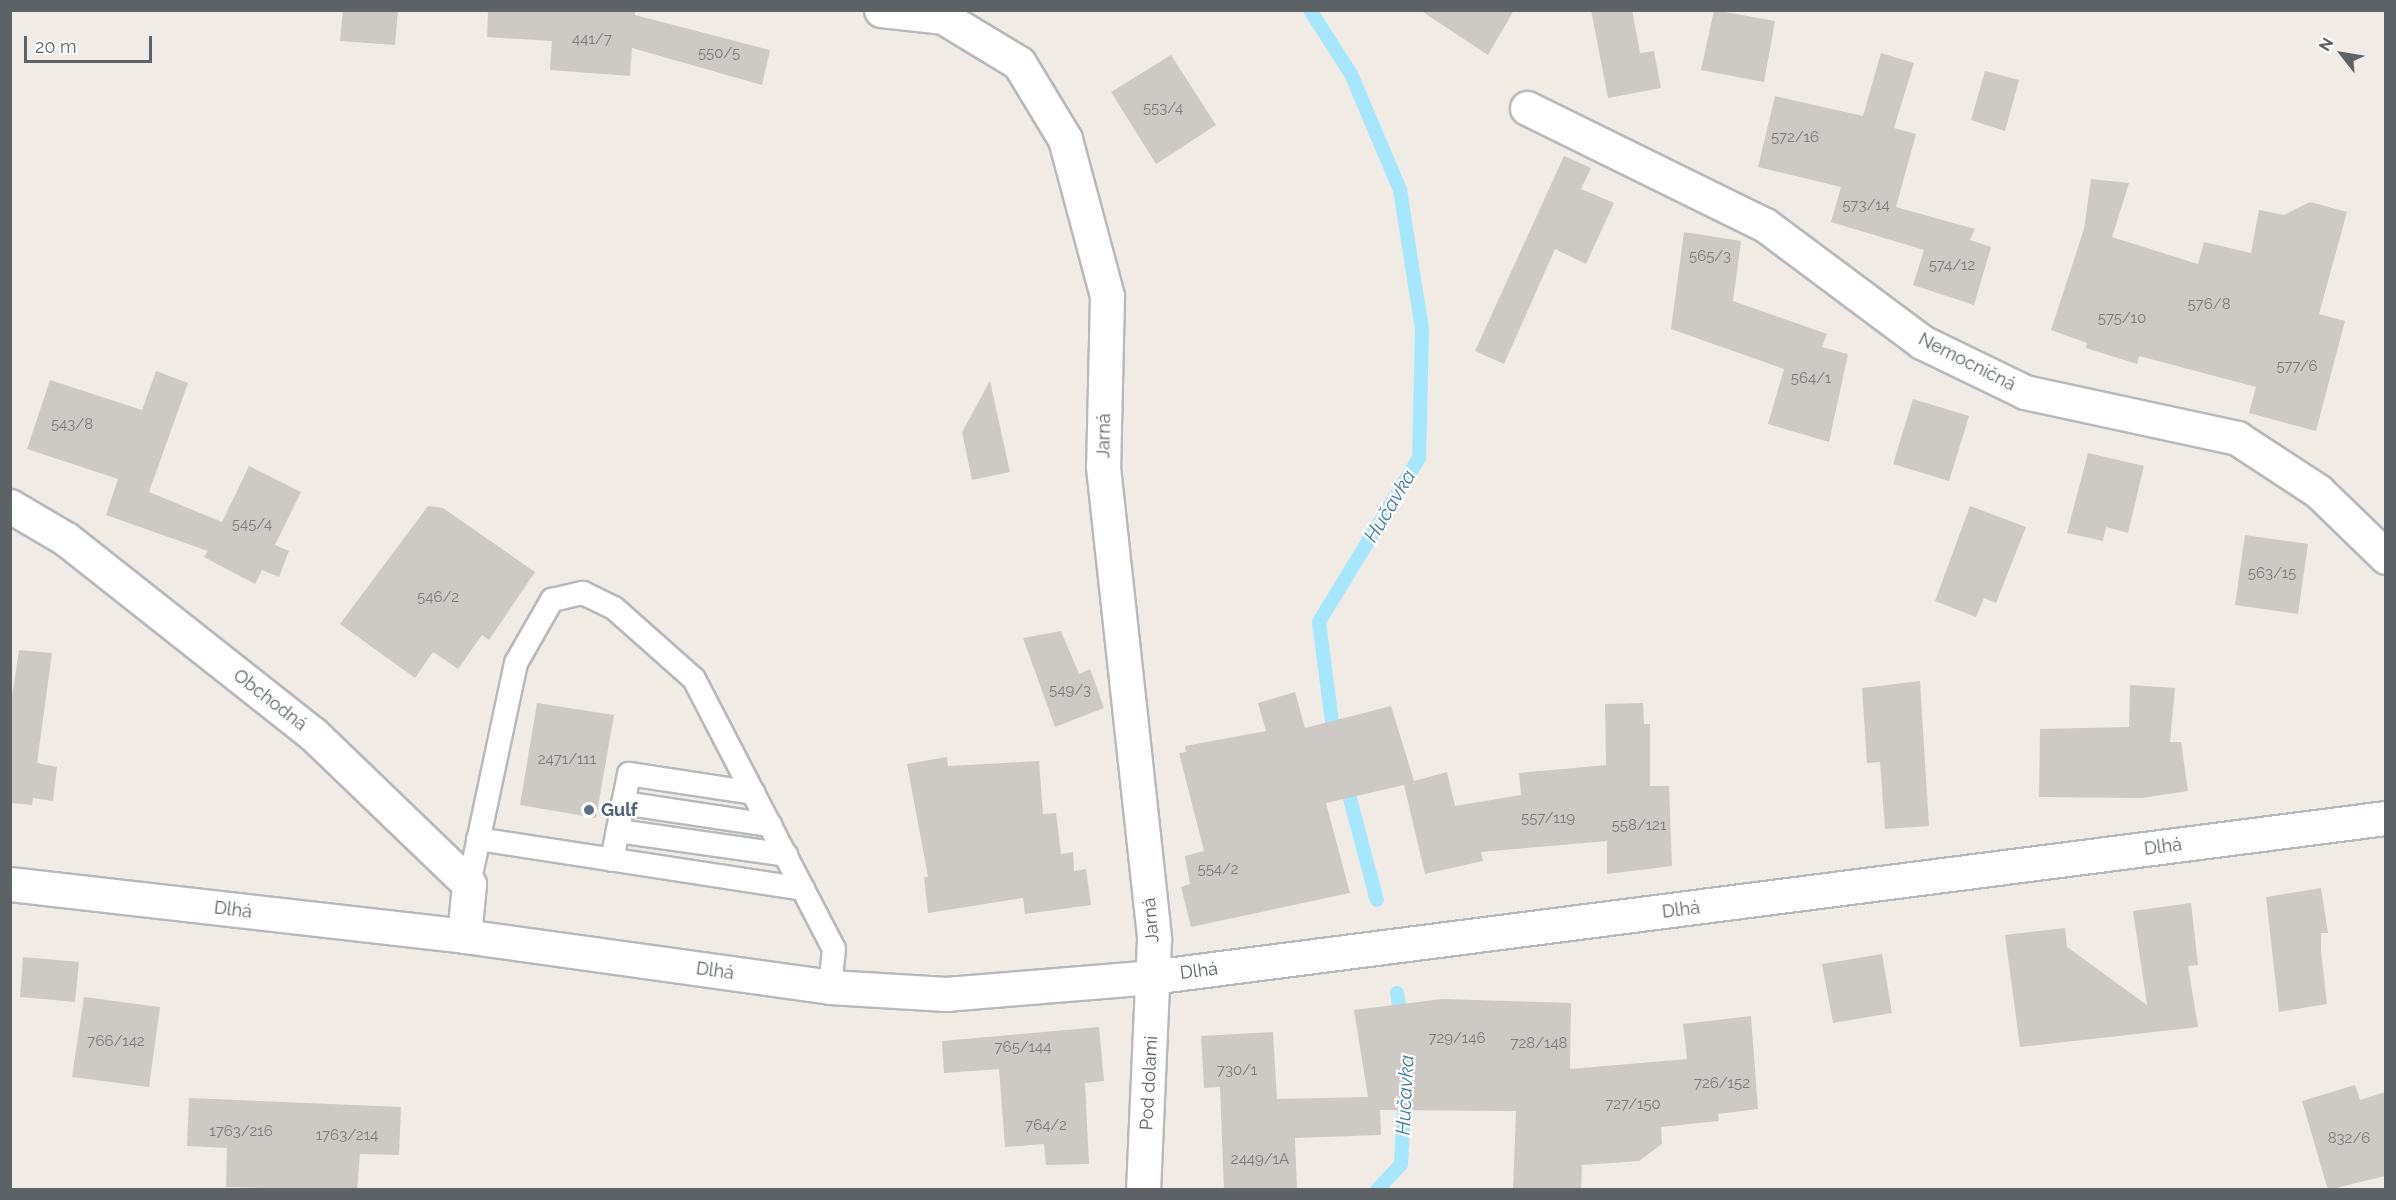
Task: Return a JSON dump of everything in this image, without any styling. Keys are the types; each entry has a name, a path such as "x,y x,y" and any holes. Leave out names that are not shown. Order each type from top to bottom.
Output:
{"street":[{"name":"Jarná","path":"881,10 943,17 1019,63 1065,139 1107,296 1103,467 1154,939 1152,977"},
{"name":"Nemocničná","path":"1527,108 1765,225 1922,342 2025,392 2237,438 2318,492 2385,557"},
{"name":"Obchodná","path":"10,507 66,539 312,733 469,884"},
{"name":"Dlhá","path":"10,884 464,936 830,987 946,994 1152,977 2385,818"},
{"path":"464,936 469,884"},
{"name":"Pod dolami","path":"1143,1190 1152,977"}],"lane":[{"path":"469,884 516,663 552,600 583,593 614,608 694,679 834,949 830,987"},
{"path":"612,860 629,774 754,793"},
{"path":"623,803 770,825"},
{"path":"618,831 786,855"},
{"path":"478,839 803,889"}],"building":[{"path":"343,10 398,10 395,45 340,41"},
{"path":"488,10 635,10 635,15 770,50 762,85 632,48 630,76 550,70 552,41 487,37"},
{"path":"1420,10 1514,10 1488,55"},
{"path":"1591,10 1632,10 1640,53 1654,51 1661,88 1608,98"},
{"path":"1714,10 1775,21 1764,82 1701,70"},
{"path":"1881,53 1914,63 1894,128 1916,134 1896,207 1975,229 1970,240 1991,247 1974,305 1913,285 1924,250 1831,222 1841,187 1758,167 1775,96 1863,116"},
{"path":"1171,55 1216,125 1156,164 1111,92"},
{"path":"1985,71 2019,80 2005,131 1971,120"},
{"path":"1564,156 1591,168 1581,189 1614,203 1586,264 1555,249 1504,364 1475,351"},
{"path":"2091,179 2129,183 2112,237 2198,264 2204,242 2251,253 2259,210 2284,215 2310,202 2347,212 2319,314 2345,321 2316,431 2249,413 2256,387 2139,356 2137,364 2086,348 2087,343 2051,330 2084,229"},
{"path":"1684,232 1741,241 1733,301 1827,334 1822,347 1848,354 1829,442 1768,424 1784,369 1671,329"},
{"path":"156,371 188,383 149,492 222,522 249,466 301,492 275,545 289,551 279,577 262,570 255,584 204,557 208,551 106,515 118,479 27,449 50,380 142,410"},
{"path":"990,381 1010,472 972,480 962,432"},
{"path":"1913,399 1969,416 1949,481 1893,464"},
{"path":"2088,453 2144,466 2128,533 2106,527 2103,541 2067,533"},
{"path":"428,506 443,508 535,572 489,640 482,635 458,669 433,652 415,678 340,624"},
{"path":"1970,506 2026,527 1996,603 1984,598 1976,617 1935,601"},
{"path":"2245,535 2308,544 2298,614 2235,605"},
{"path":"1061,631 1079,674 1090,669 1104,708 1055,727 1023,638"},
{"path":"19,650 52,653 37,763 57,767 53,801 33,798 32,805 10,803 10,710"},
{"path":"1920,681 1929,826 1885,829 1880,762 1867,763 1862,688"},
{"path":"2130,685 2175,688 2170,742 2181,742 2188,791 2142,798 2039,797 2040,729 2129,727"},
{"path":"1295,692 1305,728 1391,706 1414,781 1447,772 1455,806 1521,795 1519,773 1606,765 1605,704 1643,703 1644,724 1650,724 1650,786 1669,786 1672,866 1607,874 1607,841 1481,852 1483,861 1425,874 1404,785 1326,803 1350,893 1191,927 1181,887 1190,884 1185,856 1204,851 1179,753 1186,752 1185,746 1266,731 1258,703"},
{"path":"537,703 614,715 596,818 520,805"},
{"path":"947,757 948,766 1039,761 1043,814 1056,813 1061,854 1073,852 1074,871 1086,869 1091,905 1025,914 1023,898 928,913 924,877 928,877 907,764"},
{"path":"2321,888 2328,933 2321,933 2327,1004 2279,1012 2266,897"},
{"path":"2191,903 2198,965 2188,966 2198,1027 2020,1047 2005,935 2065,928 2067,947 2147,1005 2133,911"},
{"path":"1882,954 1892,1013 1833,1023 1822,964"},
{"path":"23,957 79,962 75,1002 20,997"},
{"path":"84,997 160,1007 149,1087 72,1077"},
{"path":"1442,999 1571,1003 1570,1069 1687,1059 1683,1024 1751,1016 1758,1109 1718,1114 1719,1121 1661,1127 1662,1144 1639,1161 1582,1165 1581,1190 1513,1190 1516,1111 1380,1110 1381,1135 1295,1138 1297,1190 1224,1190 1220,1087 1204,1088 1201,1036 1273,1032 1277,1099 1368,1097 1354,1010"},
{"path":"1099,1027 1104,1081 1085,1083 1089,1164 1046,1165 1044,1144 1005,1147 999,1069 944,1073 942,1041"},
{"path":"2355,1085 2360,1100 2385,1092 2385,1176 2328,1190 2302,1101"},
{"path":"189,1098 401,1107 399,1155 360,1154 357,1190 226,1187 227,1148 187,1146"}],"waterway":[{"name":"Hučavka","path":"1310,10 1351,74 1400,190 1422,329 1419,458 1319,622 1334,738"},
{"name":"Hučavka","path":"1345,780 1377,900"},
{"name":"Hučavka","path":"1397,993 1402,1020"},
{"name":"Hučavka","path":"1377,1190 1401,1164 1405,1093"}],"place":[{"name":"Gulf","path":"589,810"}]}
